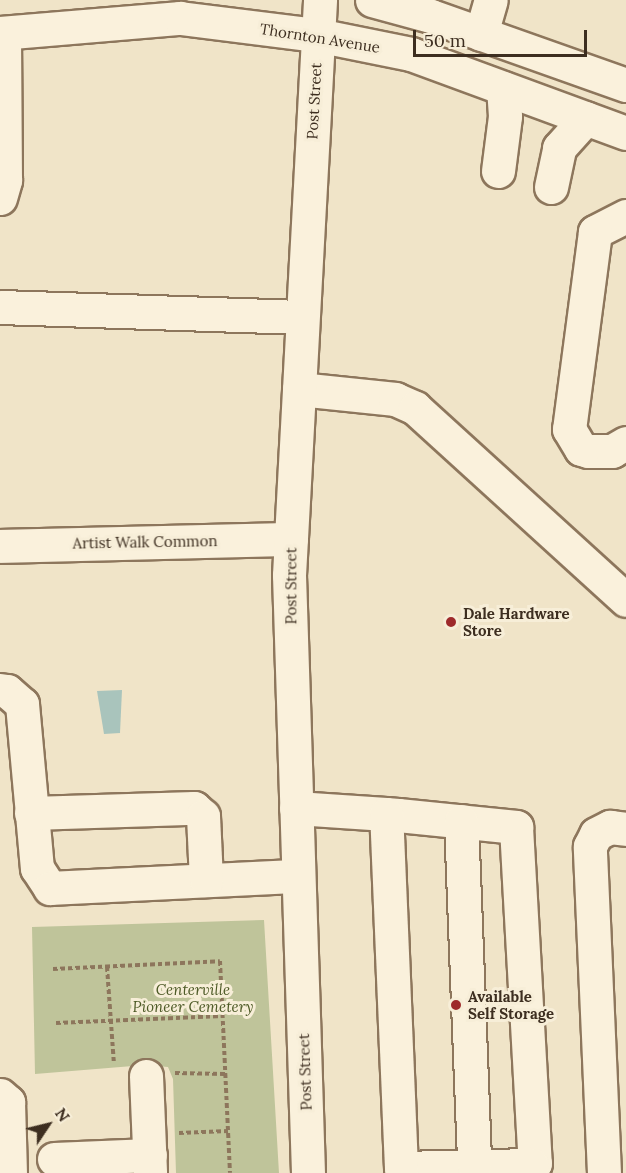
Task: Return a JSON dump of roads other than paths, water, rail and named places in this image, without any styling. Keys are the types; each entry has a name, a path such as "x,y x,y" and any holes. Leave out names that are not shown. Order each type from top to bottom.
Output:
{"street":[{"name":"Post Street","path":"308,1173 296,807 291,539 320,0"},
{"path":"372,0 481,34 626,85"},
{"path":"481,34 491,0"},
{"name":"Thornton Avenue","path":"2,33 180,18 317,35 411,54 626,133"},
{"path":"0,198 5,180 2,33"},
{"path":"498,171 505,116 503,88"},
{"path":"551,187 559,148 586,118"},
{"path":"626,216 595,232 569,429 581,449 588,451 612,451 626,443"},
{"path":"0,307 302,317"},
{"path":"298,389 395,399 415,408 626,600"},
{"name":"Artist Walk Common","path":"0,546 291,539"},
{"path":"0,690 7,691 22,704 37,868 50,888 298,876"},
{"path":"296,807 386,814 510,826 519,833 536,1163 402,1171 386,814"},
{"path":"32,813 194,808 203,816 206,880"},
{"path":"461,821 474,1166"},
{"path":"604,1173 590,846 596,834 603,830 626,829"},
{"path":"54,1159 150,1164 161,1075"},
{"path":"0,1095 8,1102 10,1173"}],"water":[{"path":"122,690 120,733 104,734 97,691"}],"place":[{"name":"Dale Hardware Store","path":"451,622"},
{"name":"Available Self Storage","path":"456,1005"}],"park label":[{"name":"Centerville Pioneer Cemetery","path":"193,998"}]}
